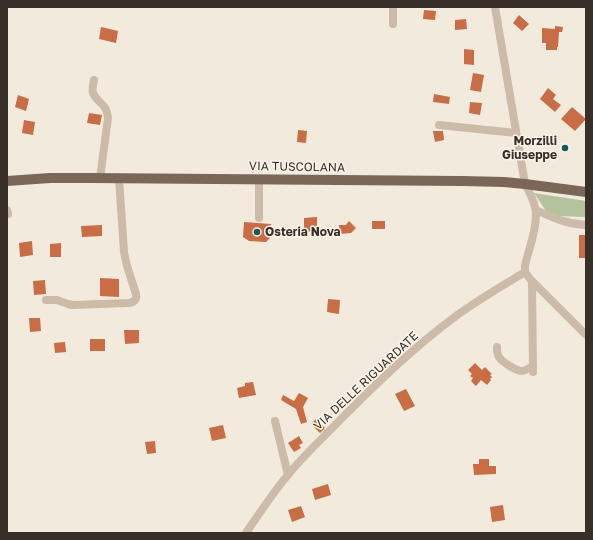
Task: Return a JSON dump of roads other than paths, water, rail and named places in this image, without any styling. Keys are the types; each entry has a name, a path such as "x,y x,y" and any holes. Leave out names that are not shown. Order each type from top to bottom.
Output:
{"main road":[{"name":"VIA TUSCOLANA","path":"7,181 100,178 462,181 504,182 586,192"}],"street":[{"path":"393,7 393,24"},
{"path":"495,7 525,184 536,210 536,221 525,265 525,272 528,277 586,335"},
{"path":"94,80 94,94 107,110 108,118 100,178"},
{"path":"438,125 516,133"},
{"path":"46,300 57,300 72,305 129,303 136,299 136,294 124,252 119,178"},
{"path":"258,218 259,180"},
{"path":"536,210 560,221 586,225"},
{"name":"VIA DELLE RIGUARDATE","path":"246,533 288,475 316,444 372,389 428,338 453,318 525,272"},
{"path":"498,347 498,356 500,359 514,368 522,371 533,369 532,281"},
{"path":"275,422 288,475"}],"place":[{"name":"Morzilli Giuseppe","path":"565,148"},
{"name":"Osteria Nova","path":"257,232"}]}
